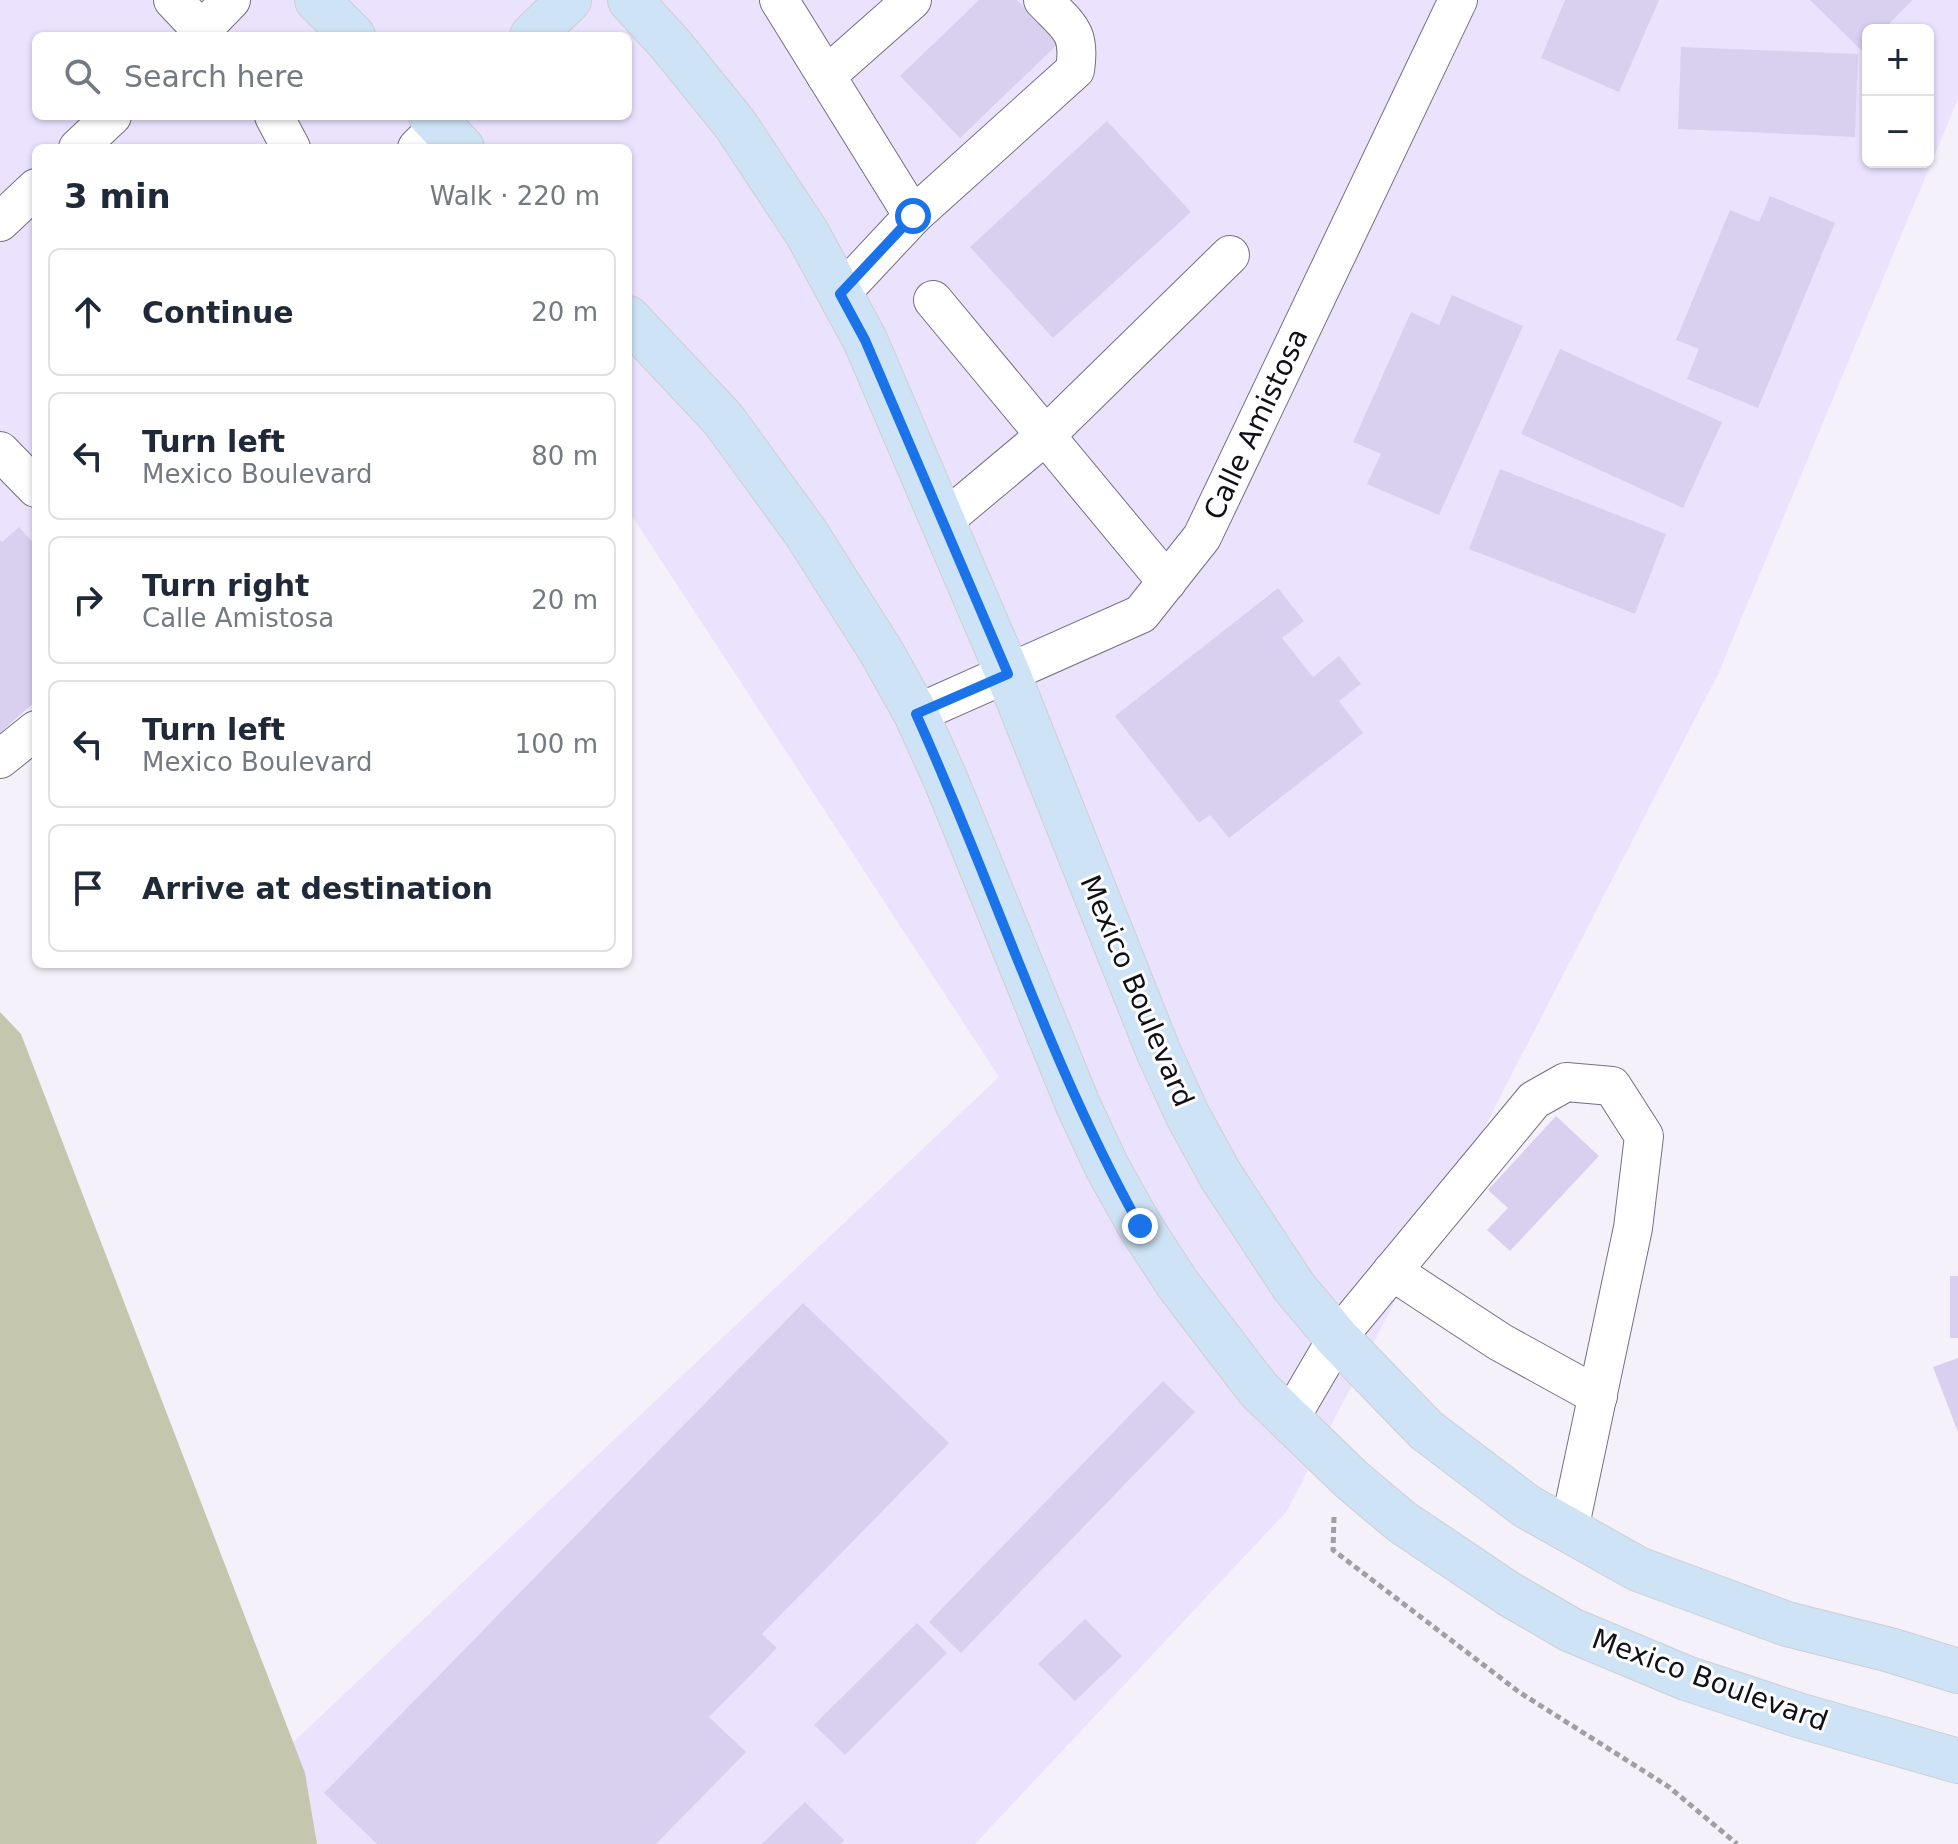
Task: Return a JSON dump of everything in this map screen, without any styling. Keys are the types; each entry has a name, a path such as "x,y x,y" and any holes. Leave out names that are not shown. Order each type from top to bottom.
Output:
{"main road":[{"path":"317,0 349,32"},
{"path":"536,32 569,0"},
{"name":"Mexico Boulevard","path":"630,0 735,124 807,233 865,340 1008,674 1159,1053 1188,1116 1257,1232 1294,1287 1337,1338 1426,1430 1526,1506 1638,1569 1787,1624 1958,1671"},
{"name":"Mexico Boulevard","path":"632,322 723,419 806,533 882,653 916,714 1078,1105 1107,1167 1177,1283 1258,1389 1335,1464 1402,1522 1509,1594 1571,1630 1686,1678 1798,1715 1958,1761"}],"street":[{"path":"173,0 200,32"},
{"path":"204,32 231,0"},
{"path":"779,0 913,216"},
{"path":"826,76 912,0"},
{"path":"840,294 913,216 1075,70 1078,48 1073,31 1043,0"},
{"name":"Calle Amistosa","path":"916,714 1141,614 1202,537 1458,0"},
{"path":"82,144 108,120"},
{"path":"276,120 289,144"},
{"path":"0,222 32,192"},
{"path":"942,522 1046,435 1230,255"},
{"path":"933,300 1167,582"},
{"path":"0,451 32,484"},
{"path":"0,759 32,733"},
{"path":"1289,1420 1337,1338 1534,1100 1566,1082 1612,1086 1644,1136 1633,1228 1569,1530"},
{"path":"1392,1271 1500,1342 1598,1396"}],"path":[{"path":"1335,1464 1333,1550 1519,1692 1669,1787 1737,1844"}],"shaded area":[{"path":"0,0 1958,0 1958,99 1934,156 1934,24 1862,24 1862,168 1929,168 1718,674 1287,1511 975,1844 232,1844 218,1813 999,1077 632,516 632,144 32,144 32,674 0,697"}],"green space":[{"path":"0,1012 21,1034 305,1773 317,1844 0,1844"}],"building":[{"path":"979,0 1017,0 1059,43 960,138 900,76"},
{"path":"1565,0 1659,0 1619,92 1541,58"},
{"path":"1810,0 1913,0 1889,24 1862,24 1862,51"},
{"path":"1681,47 1858,54 1855,137 1678,129"},
{"path":"1107,121 1191,212 1053,338 970,247"},
{"path":"1770,196 1835,223 1758,408 1687,379 1699,349 1676,340 1730,210 1759,222"},
{"path":"1452,295 1523,326 1439,515 1367,484 1381,454 1353,442 1411,312 1439,325"},
{"path":"1560,349 1722,422 1683,508 1521,434"},
{"path":"1500,469 1666,534 1635,614 1469,549"},
{"path":"19,527 32,542 32,705 0,733 0,540 2,542"},
{"path":"1278,588 1304,621 1282,638 1313,677 1339,656 1361,684 1339,701 1363,733 1229,838 1210,815 1199,823 1115,716"},
{"path":"1556,1116 1599,1156 1510,1251 1487,1230 1508,1208 1488,1190"},
{"path":"1950,1276 1958,1276 1958,1338 1950,1338"},
{"path":"803,1303 949,1443 762,1634 777,1648 709,1717 746,1752 656,1844 377,1844 324,1793"},
{"path":"1958,1358 1958,1432 1933,1367"},
{"path":"1163,1381 1195,1412 961,1653 929,1622"},
{"path":"1085,1619 1122,1656 1075,1701 1038,1664"},
{"path":"917,1623 947,1653 845,1755 814,1725"},
{"path":"805,1802 844,1840 841,1844 762,1844"}],"route":[{"path":"913,216 840,294 865,340 1008,674 916,714 1078,1105 1107,1167 1140,1226"}]}
